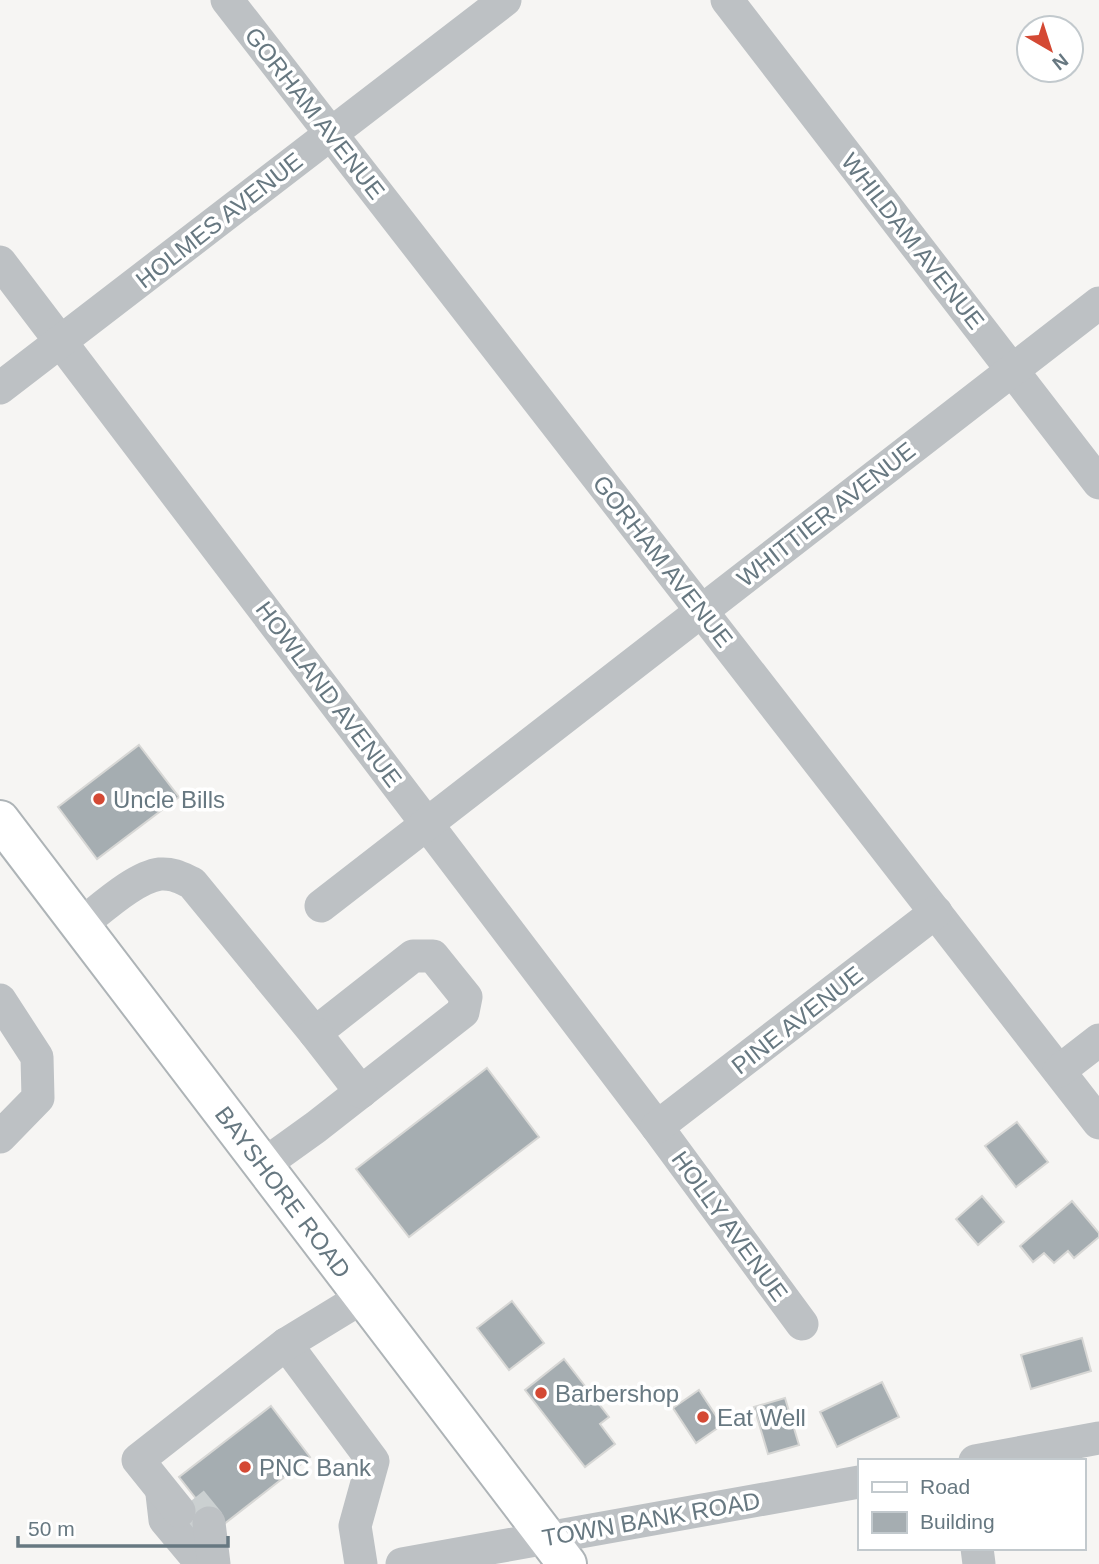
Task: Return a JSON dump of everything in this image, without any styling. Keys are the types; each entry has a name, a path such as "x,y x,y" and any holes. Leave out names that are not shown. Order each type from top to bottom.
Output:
{"main road":[{"name":"BAYSHORE ROAD","path":"0,820 557,1551"}],"street":[{"name":"GORHAM AVENUE","path":"227,0 1099,1123"},
{"name":"HOLMES AVENUE","path":"0,388 505,0"},
{"name":"WHILDAM AVENUE","path":"727,0 1099,483"},
{"name":"HOWLAND AVENUE","path":"0,262 657,1127"},
{"name":"WHITTIER AVENUE","path":"321,906 1099,303"},
{"path":"80,925 135,884 158,874 175,875 192,883 361,1092"},
{"name":"PINE AVENUE","path":"657,1127 936,912"},
{"path":"263,1165 463,1012 466,997 433,956 413,956 314,1033"},
{"path":"0,1000 37,1057 38,1098 0,1137"},
{"path":"1059,1071 1099,1040"},
{"name":"HOLLY AVENUE","path":"657,1127 802,1324"},
{"path":"196,1530 138,1460 286,1344 363,1297"},
{"path":"286,1344 373,1461 355,1526 361,1564"},
{"path":"986,1459 1099,1438"},
{"name":"TOWN BANK ROAD","path":"402,1564 557,1551 858,1482"}],"building":[{"path":"139,745 179,797 97,859 58,807"},
{"path":"487,1068 539,1137 409,1237 356,1169"},
{"path":"1017,1122 1048,1162 1016,1187 985,1146"},
{"path":"982,1196 1004,1222 978,1245 956,1219"},
{"path":"1072,1201 1099,1233 1099,1237 1074,1258 1068,1251 1054,1263 1044,1253 1033,1262 1020,1246"},
{"path":"512,1301 544,1343 509,1370 477,1328"},
{"path":"1082,1338 1091,1371 1031,1389 1021,1355"},
{"path":"564,1359 609,1417 600,1424 615,1444 585,1467 525,1390"},
{"path":"882,1382 899,1417 837,1447 820,1412"},
{"path":"699,1390 722,1425 696,1443 673,1408"},
{"path":"785,1398 799,1445 768,1454 754,1407"},
{"path":"271,1406 310,1457 219,1528 191,1542 173,1518 197,1500 179,1477"}],"tunnel":[{"path":"191,1501 209,1523"}],"place":[{"name":"Uncle Bills","path":"99,799"},
{"name":"Barbershop","path":"541,1393"},
{"name":"Eat Well","path":"703,1417"},
{"name":"PNC Bank","path":"245,1467"}]}
